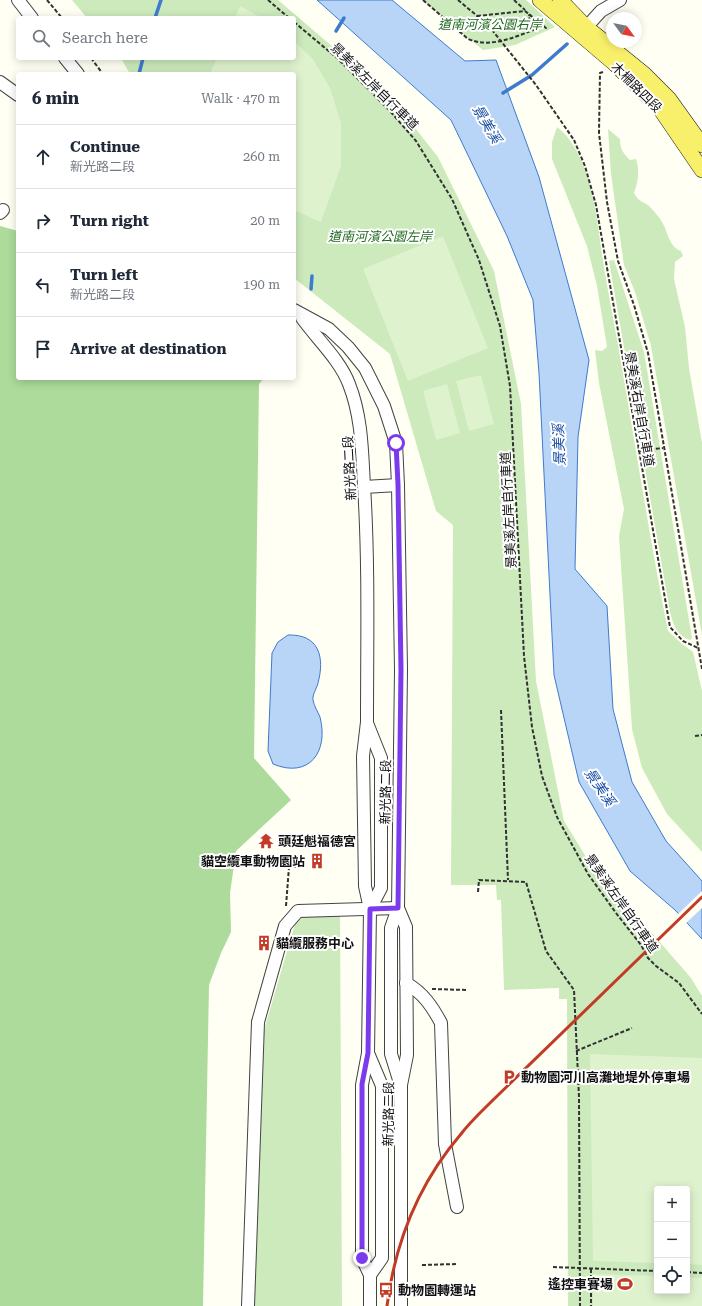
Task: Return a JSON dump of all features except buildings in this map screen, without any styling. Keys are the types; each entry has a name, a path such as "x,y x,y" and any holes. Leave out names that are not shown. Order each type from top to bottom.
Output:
{"main road":[{"name":"木柵路四段","path":"540,0 644,74 669,99 702,145"},
{"name":"木柵路四段","path":"560,0 583,31 659,107 702,170"}],"street":[{"path":"18,0 30,16"},
{"path":"583,31 601,11 620,0"},
{"path":"67,60 76,72"},
{"path":"0,82 16,94"},
{"name":"新光路二段","path":"297,313 329,329 348,347 365,368 384,406 396,443 401,670 398,908 406,928 407,1054 401,1085 401,1306"},
{"name":"新光路二段","path":"297,313 337,364 349,383 356,404 361,430 366,519 367,722 363,756 365,886 370,909 368,1053 362,1084 362,1258 370,1275 370,1306"},
{"path":"364,487 398,485"},
{"path":"367,722 381,758 381,888 370,909"},
{"path":"248,1306 258,1022 285,926 298,911 398,908 391,928 391,1054 401,1085"},
{"path":"406,982 421,992 433,1008 441,1023 445,1144 457,1207"},
{"path":"368,1053 382,1086 382,1258 370,1275"}],"path":[{"path":"47,0 60,16"},
{"path":"268,0 287,16"},
{"path":"423,0 468,39 476,42 502,41 539,28 528,17 530,14"},
{"path":"458,0 477,16 525,11"},
{"path":"514,0 546,28 548,26"},
{"name":"景美溪右岸自行車道","path":"477,16 488,25 536,85 574,140 585,166 596,205 670,627 682,641 698,648"},
{"name":"景美溪左岸自行車道","path":"296,24 337,58 390,111 416,141 452,199 479,260 500,326 510,386 524,656 532,727 542,776 557,817 588,874 641,945 648,958 656,966 679,983 702,1014"},
{"path":"92,60 101,72"},
{"path":"614,63 606,71 600,73 600,132 607,202 618,261 634,305 648,353 663,448 702,669"},
{"path":"638,451 663,448"},
{"path":"501,710 508,880"},
{"path":"695,736 702,735"},
{"path":"285,926 289,867 300,867"},
{"path":"478,892 479,880 508,880 526,882 546,951 574,990 579,1097 580,1306"},
{"path":"429,988 467,990"},
{"path":"576,1051 632,1028"},
{"path":"422,1265 457,1264"},
{"path":"553,1267 654,1271"},
{"path":"591,1269 591,1306"},
{"path":"690,1272 702,1273"}],"green space":[{"name":"道南河濱公園左岸","path":"72,0 278,0 389,95 438,157 494,271 521,404 536,681 564,821 594,870 626,903 691,978 702,996 702,1306 568,1306 567,999 559,999 559,988 504,990 501,900 497,900 496,885 451,885 453,525 436,511 390,354 296,280 296,72 129,72 122,60 296,60 296,16 85,16"},
{"name":"道南河濱公園右岸","path":"422,0 526,0 555,27 515,45 483,50"},
{"path":"240,6 258,16 236,16"},
{"path":"296,43 313,59 330,88 341,123 341,166 321,222 296,211 296,72 211,72 216,60 296,60"},
{"path":"557,127 567,136 578,153 590,186 668,631 693,652 702,691 702,852 667,814 642,768 632,729 619,536 624,509 599,383 595,350 602,351 607,347 597,286 587,246 552,159 552,142"},
{"path":"608,129 620,139 621,148 630,160 636,159 638,172 634,193 639,200 648,205 656,214 662,222 671,243 681,251 683,256 675,262 674,279 685,327 689,368 702,443 702,635 651,346 635,292 624,265 611,174"},
{"path":"0,226 16,230 16,380 262,380 259,384 254,758 291,800 236,851 230,893 231,932 209,985 203,1306 0,1306"},
{"path":"443,236 488,348 408,381 363,269"},
{"path":"614,260 644,352 692,638 690,640 683,637 678,632 670,611 609,261"},
{"path":"481,375 494,424 469,431 456,381"},
{"path":"447,384 460,433 436,440 423,391"},
{"path":"306,914 340,915 342,1306 252,1306 264,1030 295,924"},
{"path":"590,1054 702,1058 702,1265 690,1264 690,1186 654,1186 654,1263 593,1261"},
{"name":"遙控車賽場","path":"593,1274 654,1276 654,1294 690,1294 690,1277 702,1278 702,1306 593,1306"}],"water":[{"name":"景美溪","path":"317,0 392,0 465,61 496,60 539,177 589,360 578,437 575,569 607,606 613,709 632,782 666,841 702,881 702,939 675,910 630,871 579,782 554,675 539,373 533,300 507,236 451,120"},
{"path":"288,635 307,638 313,643 320,656 321,664 318,683 313,698 320,717 322,741 319,751 313,759 306,765 297,768 286,768 273,764 268,751 272,653 278,642"}],"pier":[{"path":"702,891 702,908 685,924 677,915"}],"waterway":[{"path":"156,16 161,0"},
{"path":"336,31 344,18"},
{"path":"503,93 532,75 567,44"},
{"path":"140,72 142,60"},
{"path":"311,289 312,276"}],"railway":[{"path":"387,1306 396,1259 411,1215 421,1193 446,1153 480,1113 702,897"}],"place":[{"name":"頭廷魁福德宮","path":"266,841"},
{"name":"貓空纜車動物園站","path":"317,861"},
{"name":"貓纜服務中心","path":"264,943"},
{"name":"動物園河川高灘地堤外停車場","path":"509,1077"},
{"name":"遙控車賽場","path":"625,1284"},
{"name":"動物園轉運站","path":"386,1290"}],"route":[{"path":"362,1258 362,1084 368,1053 370,909 398,908 401,670 396,443"}]}
